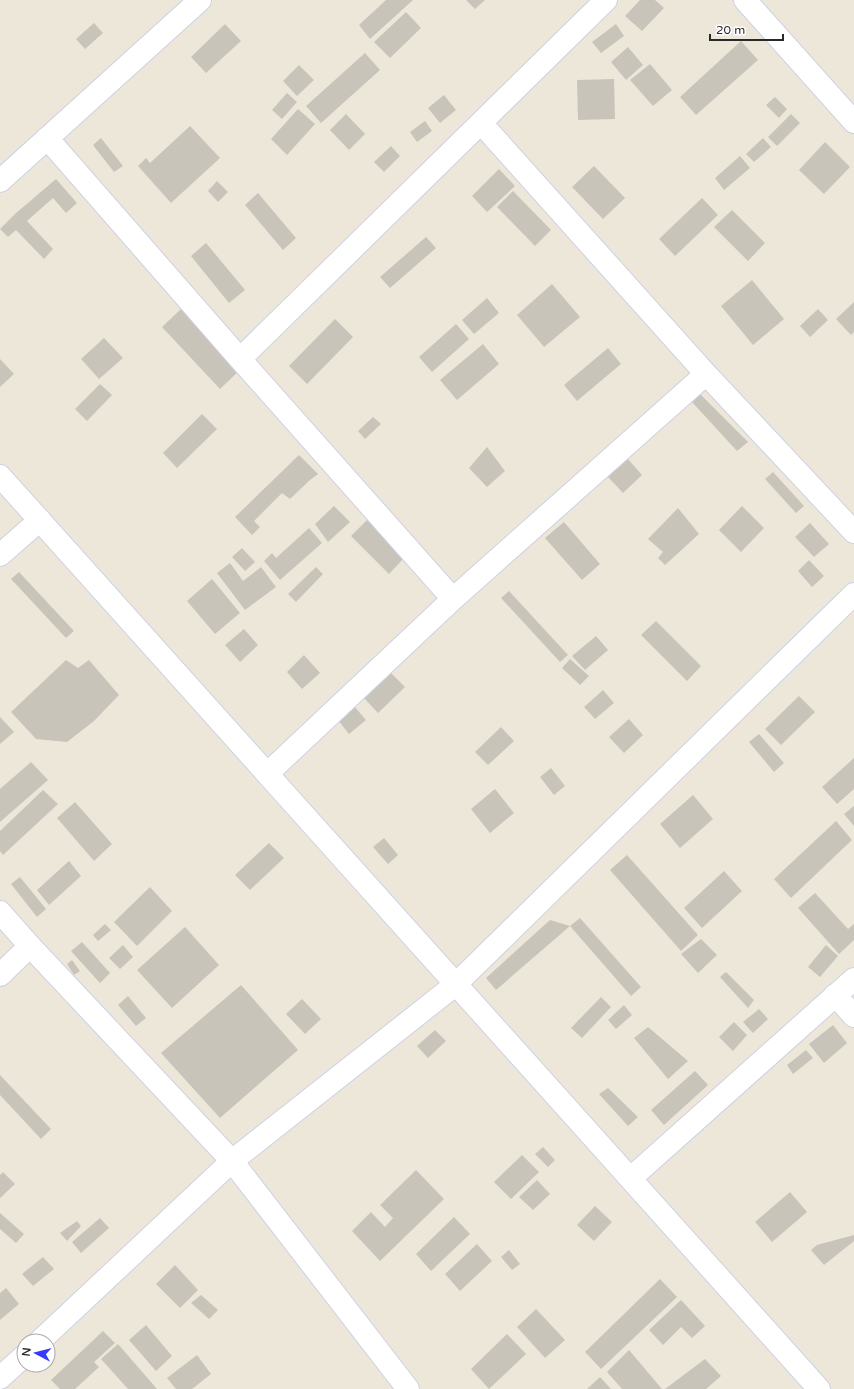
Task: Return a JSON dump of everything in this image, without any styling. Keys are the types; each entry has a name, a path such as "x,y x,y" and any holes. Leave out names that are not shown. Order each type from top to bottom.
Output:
{"street":[{"path":"0,181 200,0"},
{"path":"240,359 606,0"},
{"path":"746,0 854,122"},
{"path":"481,123 706,374 854,532"},
{"path":"47,138 240,359 453,599"},
{"path":"267,774 453,599 706,374"},
{"path":"0,476 819,1389"},
{"path":"0,555 40,520"},
{"path":"49,1333 232,1161 455,985 854,594"},
{"path":"0,912 30,946 232,1161 401,1387"},
{"path":"0,975 30,946"},
{"path":"631,1178 854,979"},
{"path":"835,995 854,1016"},
{"path":"0,1378 16,1363"}],"building":[{"path":"386,0 413,0 370,39 359,25"},
{"path":"466,0 485,0 475,9"},
{"path":"640,0 655,0 664,8 642,31 625,16"},
{"path":"406,12 421,28 390,58 374,42"},
{"path":"94,23 103,33 85,49 76,39"},
{"path":"225,24 241,41 206,73 191,57"},
{"path":"616,24 624,36 601,53 592,42"},
{"path":"741,41 758,60 696,115 680,97"},
{"path":"628,47 643,65 626,80 611,62"},
{"path":"365,53 380,70 321,123 306,106"},
{"path":"650,64 672,90 653,106 630,80"},
{"path":"299,65 314,80 297,96 283,81"},
{"path":"614,79 615,119 578,120 577,80"},
{"path":"287,93 297,102 282,119 272,110"},
{"path":"444,95 456,110 440,123 428,108"},
{"path":"775,97 787,109 779,118 766,105"},
{"path":"298,109 315,124 287,155 271,139"},
{"path":"346,114 365,134 349,150 330,130"},
{"path":"791,114 800,123 777,146 768,137"},
{"path":"425,121 432,131 417,142 410,132"},
{"path":"190,126 220,158 171,203 138,166 146,158 150,163"},
{"path":"101,138 123,166 114,172 93,145"},
{"path":"763,138 771,147 754,162 746,154"},
{"path":"825,142 850,167 824,194 799,170"},
{"path":"391,146 400,156 384,172 374,162"},
{"path":"740,156 750,168 724,190 715,178"},
{"path":"594,166 625,198 603,219 572,187"},
{"path":"499,169 515,186 487,212 472,196"},
{"path":"56,179 77,203 66,213 53,198 27,221 53,249 44,259 16,230 8,237 0,229"},
{"path":"217,181 228,192 218,202 208,191"},
{"path":"513,191 551,230 535,246 497,207"},
{"path":"258,193 296,238 283,250 245,205"},
{"path":"702,198 718,215 675,256 659,239"},
{"path":"732,210 765,243 748,261 714,227"},
{"path":"426,237 436,248 390,288 380,277"},
{"path":"206,243 245,290 229,303 191,256"},
{"path":"752,280 784,319 753,345 721,306"},
{"path":"552,284 580,317 544,347 517,315"},
{"path":"487,298 499,313 474,334 462,320"},
{"path":"854,302 854,332 851,335 836,319"},
{"path":"182,308 241,369 220,389 162,327"},
{"path":"818,309 828,320 810,337 800,326"},
{"path":"335,319 353,337 307,384 289,366"},
{"path":"456,324 469,339 432,372 419,357"},
{"path":"104,338 123,358 99,379 81,359"},
{"path":"483,344 499,364 457,400 440,380"},
{"path":"608,348 621,364 577,401 564,385"},
{"path":"0,359 14,374 0,387"},
{"path":"100,384 112,395 87,421 75,409"},
{"path":"699,393 748,442 737,451 692,402"},
{"path":"202,414 217,429 177,468 163,453"},
{"path":"373,417 381,424 365,439 358,431"},
{"path":"487,447 505,471 487,487 469,468"},
{"path":"299,455 318,474 290,499 282,493 254,521 260,527 252,535 235,517"},
{"path":"627,458 642,475 623,493 608,477"},
{"path":"773,472 804,506 796,513 765,479"},
{"path":"334,506 350,522 328,542 315,524"},
{"path":"742,506 764,528 741,552 719,530"},
{"path":"678,508 699,534 665,565 658,558 663,552 648,539"},
{"path":"367,520 404,558 389,574 351,536"},
{"path":"564,522 600,564 582,580 545,538"},
{"path":"810,523 829,544 814,557 795,537"},
{"path":"309,528 322,543 280,580 264,561 272,553 276,558"},
{"path":"242,548 255,562 245,571 232,557"},
{"path":"809,560 824,576 812,587 798,571"},
{"path":"230,563 243,581 261,567 276,587 245,610 217,573"},
{"path":"316,567 323,574 296,602 288,594"},
{"path":"19,572 74,631 66,638 11,579"},
{"path":"212,579 240,613 215,634 187,601"},
{"path":"509,591 568,655 560,662 501,598"},
{"path":"656,621 701,666 687,681 641,635"},
{"path":"244,629 258,645 240,662 225,645"},
{"path":"596,636 608,650 585,670 572,656"},
{"path":"304,655 320,673 302,689 287,672"},
{"path":"570,659 589,676 580,685 562,668"},
{"path":"66,660 78,668 89,660 119,695 94,721 67,742 36,739 11,712"},
{"path":"391,673 405,687 378,713 364,698"},
{"path":"603,690 614,703 595,719 584,707"},
{"path":"799,696 815,712 781,745 765,729"},
{"path":"354,706 366,720 349,734 338,720"},
{"path":"0,717 14,732 0,744"},
{"path":"629,719 643,735 624,753 609,737"},
{"path":"501,727 514,741 488,765 475,752"},
{"path":"759,734 784,763 774,772 749,742"},
{"path":"854,758 854,789 837,804 822,787"},
{"path":"31,762 48,780 0,822 0,789"},
{"path":"551,768 565,786 554,795 540,777"},
{"path":"495,789 514,813 490,833 471,809"},
{"path":"43,790 58,804 3,855 0,851 0,831"},
{"path":"693,795 713,819 680,848 660,824"},
{"path":"75,802 112,844 94,861 57,818"},
{"path":"854,806 854,826 844,814"},
{"path":"836,821 852,840 791,898 774,879"},
{"path":"384,838 398,855 388,864 373,847"},
{"path":"269,843 284,858 250,890 235,875"},
{"path":"627,855 698,935 681,951 610,870"},
{"path":"69,861 81,876 49,905 37,890"},
{"path":"724,871 742,891 702,928 684,908"},
{"path":"20,877 46,909 37,917 11,884"},
{"path":"150,887 172,911 137,946 114,922"},
{"path":"815,893 848,929 854,924 854,940 839,954 798,908"},
{"path":"580,918 641,987 631,996 570,926"},
{"path":"550,920 570,926 496,990 486,978"},
{"path":"105,924 111,930 98,941 93,935"},
{"path":"185,927 219,965 172,1008 137,970"},
{"path":"701,939 717,955 698,973 681,954"},
{"path":"82,942 110,973 100,983 71,951"},
{"path":"123,945 133,957 120,969 109,958"},
{"path":"826,945 838,956 820,977 808,967"},
{"path":"72,960 80,971 74,975 67,964"},
{"path":"726,972 754,1000 748,1008 720,977"},
{"path":"241,985 298,1050 220,1118 161,1053"},
{"path":"128,996 146,1018 136,1026 118,1005"},
{"path":"601,997 611,1007 582,1038 571,1028"},
{"path":"302,999 321,1019 305,1034 286,1014"},
{"path":"624,1005 632,1015 616,1029 608,1020"},
{"path":"759,1009 768,1019 753,1033 743,1022"},
{"path":"734,1022 747,1035 733,1051 719,1037"},
{"path":"833,1025 847,1043 824,1063 809,1044"},
{"path":"648,1027 688,1061 668,1079 634,1038"},
{"path":"435,1030 446,1041 428,1058 417,1046"},
{"path":"806,1050 813,1058 793,1074 787,1065"},
{"path":"695,1071 708,1085 664,1125 651,1110"},
{"path":"0,1075 51,1129 41,1139 0,1095"},
{"path":"608,1088 638,1117 628,1126 599,1094"},
{"path":"543,1147 555,1160 548,1167 535,1154"},
{"path":"522,1155 539,1172 511,1199 494,1182"},
{"path":"416,1170 444,1199 380,1261 352,1231 371,1212 385,1227 393,1218 380,1205"},
{"path":"3,1172 15,1184 0,1198 0,1175"},
{"path":"537,1180 550,1194 533,1210 519,1197"},
{"path":"790,1192 807,1212 772,1242 755,1222"},
{"path":"595,1206 612,1222 594,1241 577,1225"},
{"path":"0,1213 24,1234 16,1243 0,1229"},
{"path":"454,1217 470,1234 431,1271 416,1254"},
{"path":"100,1218 109,1228 81,1253 72,1242"},
{"path":"77,1221 81,1226 67,1241 60,1233"},
{"path":"854,1235 854,1241 824,1265 811,1250 817,1245"},
{"path":"477,1244 492,1261 460,1291 445,1274"},
{"path":"509,1250 520,1264 512,1270 501,1257"},
{"path":"43,1257 54,1269 33,1286 22,1274"},
{"path":"175,1265 198,1290 180,1308 156,1284"},
{"path":"660,1279 677,1297 601,1369 585,1352"},
{"path":"6,1288 19,1304 0,1320 0,1293"},
{"path":"201,1295 218,1310 209,1319 191,1303"},
{"path":"681,1300 705,1326 692,1338 681,1327 663,1345 649,1330"},
{"path":"536,1309 565,1340 545,1358 517,1327"},
{"path":"146,1325 172,1356 156,1371 129,1340"},
{"path":"103,1331 115,1343 94,1362 99,1367 75,1389 60,1389 51,1380"},
{"path":"507,1334 526,1354 489,1389 471,1369"},
{"path":"118,1344 157,1389 128,1389 101,1359"},
{"path":"629,1350 662,1389 622,1389 607,1372"},
{"path":"197,1355 211,1374 192,1389 176,1389 167,1378"},
{"path":"705,1359 721,1376 706,1389 665,1389"},
{"path":"600,1377 611,1389 587,1389"}]}
